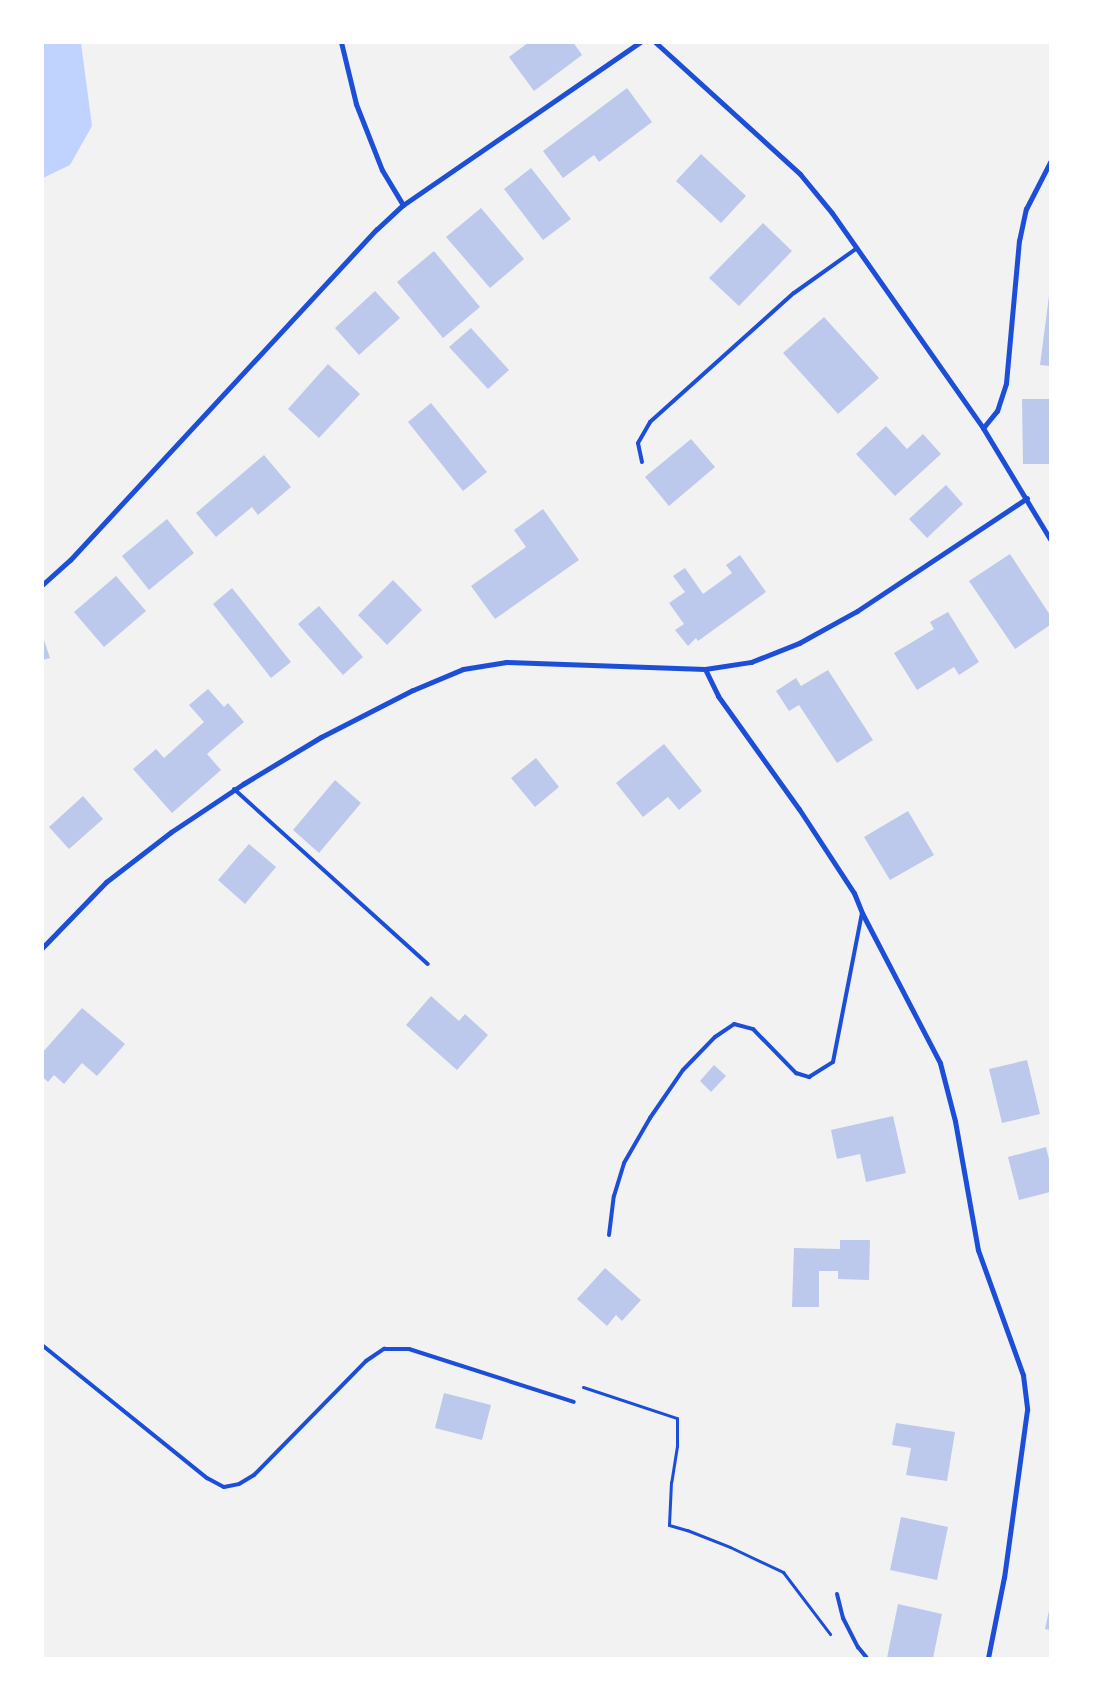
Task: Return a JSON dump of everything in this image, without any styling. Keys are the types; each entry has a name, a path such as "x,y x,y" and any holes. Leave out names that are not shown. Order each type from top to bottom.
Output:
{"street":[{"path":"341,42 356,104 382,170 403,205"},
{"path":"42,585 70,560 377,229 403,205 640,42"},
{"path":"655,42 800,174 856,248 983,428 1050,539"},
{"path":"983,428 997,410 1006,383 1019,241 1026,209 1050,162"},
{"path":"42,948 106,882 170,832 234,789 321,737 413,690 463,669 506,662 705,669 751,662 800,643 857,611 1027,498"},
{"path":"705,669 718,696 799,809 854,893 862,913 940,1063 955,1121 978,1250 1023,1375 1026,1410 1004,1577 988,1658"}],"lane":[{"path":"642,462 638,443 650,422 794,293 856,248"},
{"path":"234,789 428,964"},
{"path":"609,1235 614,1196 624,1164 650,1118 683,1070 715,1037 734,1024 753,1029 796,1073 809,1077 834,1062 862,913"},
{"path":"42,1345 206,1478 224,1487 239,1484 254,1475 366,1361 384,1349 409,1349 574,1402"},
{"path":"837,1594 843,1618 858,1647 867,1658"}],"path":[{"path":"578,1386 677,1418 677,1446 669,1525 730,1547 783,1572 835,1640"}],"water":[{"path":"43,42 81,43 92,126 70,165 43,178"}],"building":[{"path":"529,42 573,42 582,55 534,91 509,57"},
{"path":"627,88 652,122 599,162 594,155 563,178 543,151"},
{"path":"701,154 746,196 721,223 676,181"},
{"path":"531,168 571,219 543,240 504,189"},
{"path":"481,208 524,259 490,288 446,237"},
{"path":"763,223 792,251 739,306 709,278"},
{"path":"434,251 480,307 443,338 397,282"},
{"path":"375,291 400,318 359,355 335,328"},
{"path":"1050,296 1050,366 1040,365"},
{"path":"824,317 879,378 838,414 783,353"},
{"path":"471,328 509,370 488,389 449,347"},
{"path":"328,364 360,394 319,438 288,409"},
{"path":"1022,399 1050,399 1050,464 1023,464"},
{"path":"431,403 487,472 463,491 408,422"},
{"path":"886,426 907,449 923,434 941,454 895,496 856,454"},
{"path":"691,439 715,467 669,506 645,477"},
{"path":"264,455 291,487 258,515 252,507 216,537 196,513"},
{"path":"946,485 963,504 927,538 909,519"},
{"path":"543,509 579,560 495,619 471,586 526,547 514,530"},
{"path":"167,519 194,553 149,590 122,556"},
{"path":"1010,554 1050,615 1050,625 1015,649 969,581"},
{"path":"740,555 766,592 698,641 696,638 688,646 675,630 684,624 669,603 685,592 673,576 685,568 703,594 732,573 726,565"},
{"path":"116,576 146,611 104,647 74,612"},
{"path":"393,580 422,610 387,645 358,615"},
{"path":"232,588 291,662 271,678 213,604"},
{"path":"319,606 363,657 343,675 298,624"},
{"path":"948,612 979,662 959,675 954,667 917,690 894,653 934,629 930,622"},
{"path":"42,634 50,658 42,660"},
{"path":"828,670 873,740 837,763 799,705 789,711 776,691 796,678 801,686"},
{"path":"208,689 224,707 228,703 244,722 207,754 221,770 172,813 133,769 156,749 164,758 204,722 189,705"},
{"path":"664,744 702,791 679,810 668,797 643,817 616,783"},
{"path":"536,758 559,787 535,807 511,778"},
{"path":"335,780 361,803 319,853 293,830"},
{"path":"83,796 103,819 69,849 49,827"},
{"path":"908,811 934,855 890,880 864,837"},
{"path":"249,844 276,867 245,904 218,880"},
{"path":"431,996 459,1021 465,1014 488,1035 457,1070 406,1025"},
{"path":"82,1008 125,1044 97,1076 82,1063 64,1084 54,1075 48,1082 42,1076 42,1053"},
{"path":"1027,1060 1040,1114 1002,1123 989,1069"},
{"path":"714,1065 726,1076 711,1092 700,1081"},
{"path":"893,1116 906,1173 866,1182 860,1154 837,1159 831,1130"},
{"path":"1046,1147 1050,1163 1050,1192 1019,1200 1008,1157"},
{"path":"840,1240 870,1240 869,1280 838,1279 838,1271 819,1271 819,1307 792,1307 794,1248 840,1249"},
{"path":"605,1268 641,1300 622,1321 616,1315 607,1326 577,1299"},
{"path":"444,1393 491,1405 482,1440 435,1428"},
{"path":"896,1423 955,1432 947,1481 906,1475 911,1448 892,1445"},
{"path":"901,1517 948,1527 937,1580 890,1570"},
{"path":"898,1604 942,1614 933,1658 887,1658"},
{"path":"1050,1606 1050,1630 1045,1629"}]}
